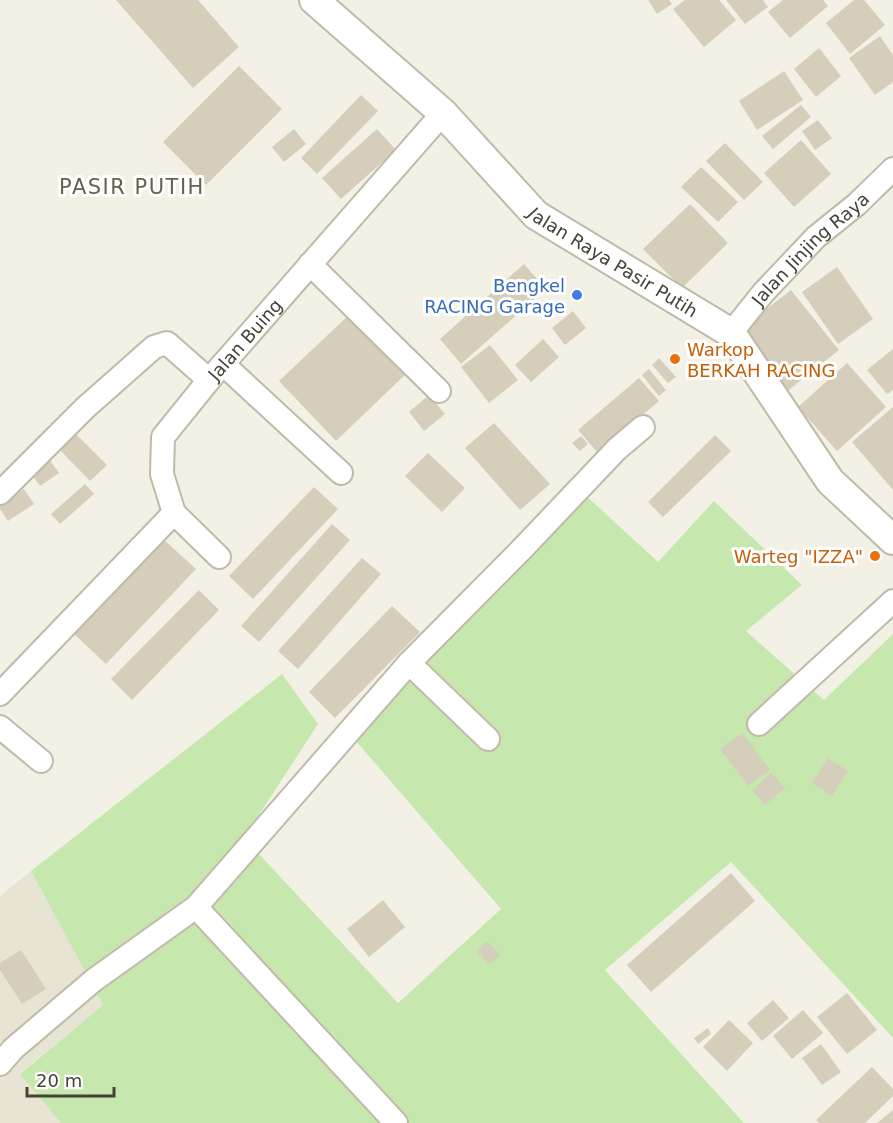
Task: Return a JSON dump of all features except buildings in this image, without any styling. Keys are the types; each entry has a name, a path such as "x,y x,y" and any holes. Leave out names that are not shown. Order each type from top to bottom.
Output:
{"street":[{"name":"Jalan Raya Pasir Putih","path":"314,0 443,113 536,215 730,333 830,481 893,540"},
{"name":"Jalan Buing","path":"0,493 85,408 154,347 167,343 216,372 443,113"},
{"name":"Jalan Jinjing Raya","path":"730,333 763,293 816,237 893,169"},
{"path":"310,264 439,391"},
{"path":"219,557 174,513 162,474 163,437 216,372 341,473"},
{"path":"4,1049 94,980 196,908 409,663 617,449 643,427"},
{"path":"0,694 174,513"},
{"path":"759,724 893,601"},
{"path":"409,663 488,739"},
{"path":"0,727 41,761"},
{"path":"196,908 396,1123"}],"shaded area":[{"path":"31,871 103,1005 20,1073 61,1123 0,1123 0,896"}],"green space":[{"path":"569,480 658,562 714,501 802,585 746,631 824,700 893,634 893,1038 731,862 605,970 744,1123 61,1123 20,1074 103,1005 31,871 282,674 318,724 244,838 398,1003 501,909 355,740"}],"place":[{"name":"Bengkel RACING Garage","path":"577,295"},
{"name":"Warkop BERKAH RACING","path":"675,359"},
{"name":"Warteg \"IZZA\"","path":"875,556"}],"district":[{"name":"PASIR PUTIH","path":"132,187"}]}
